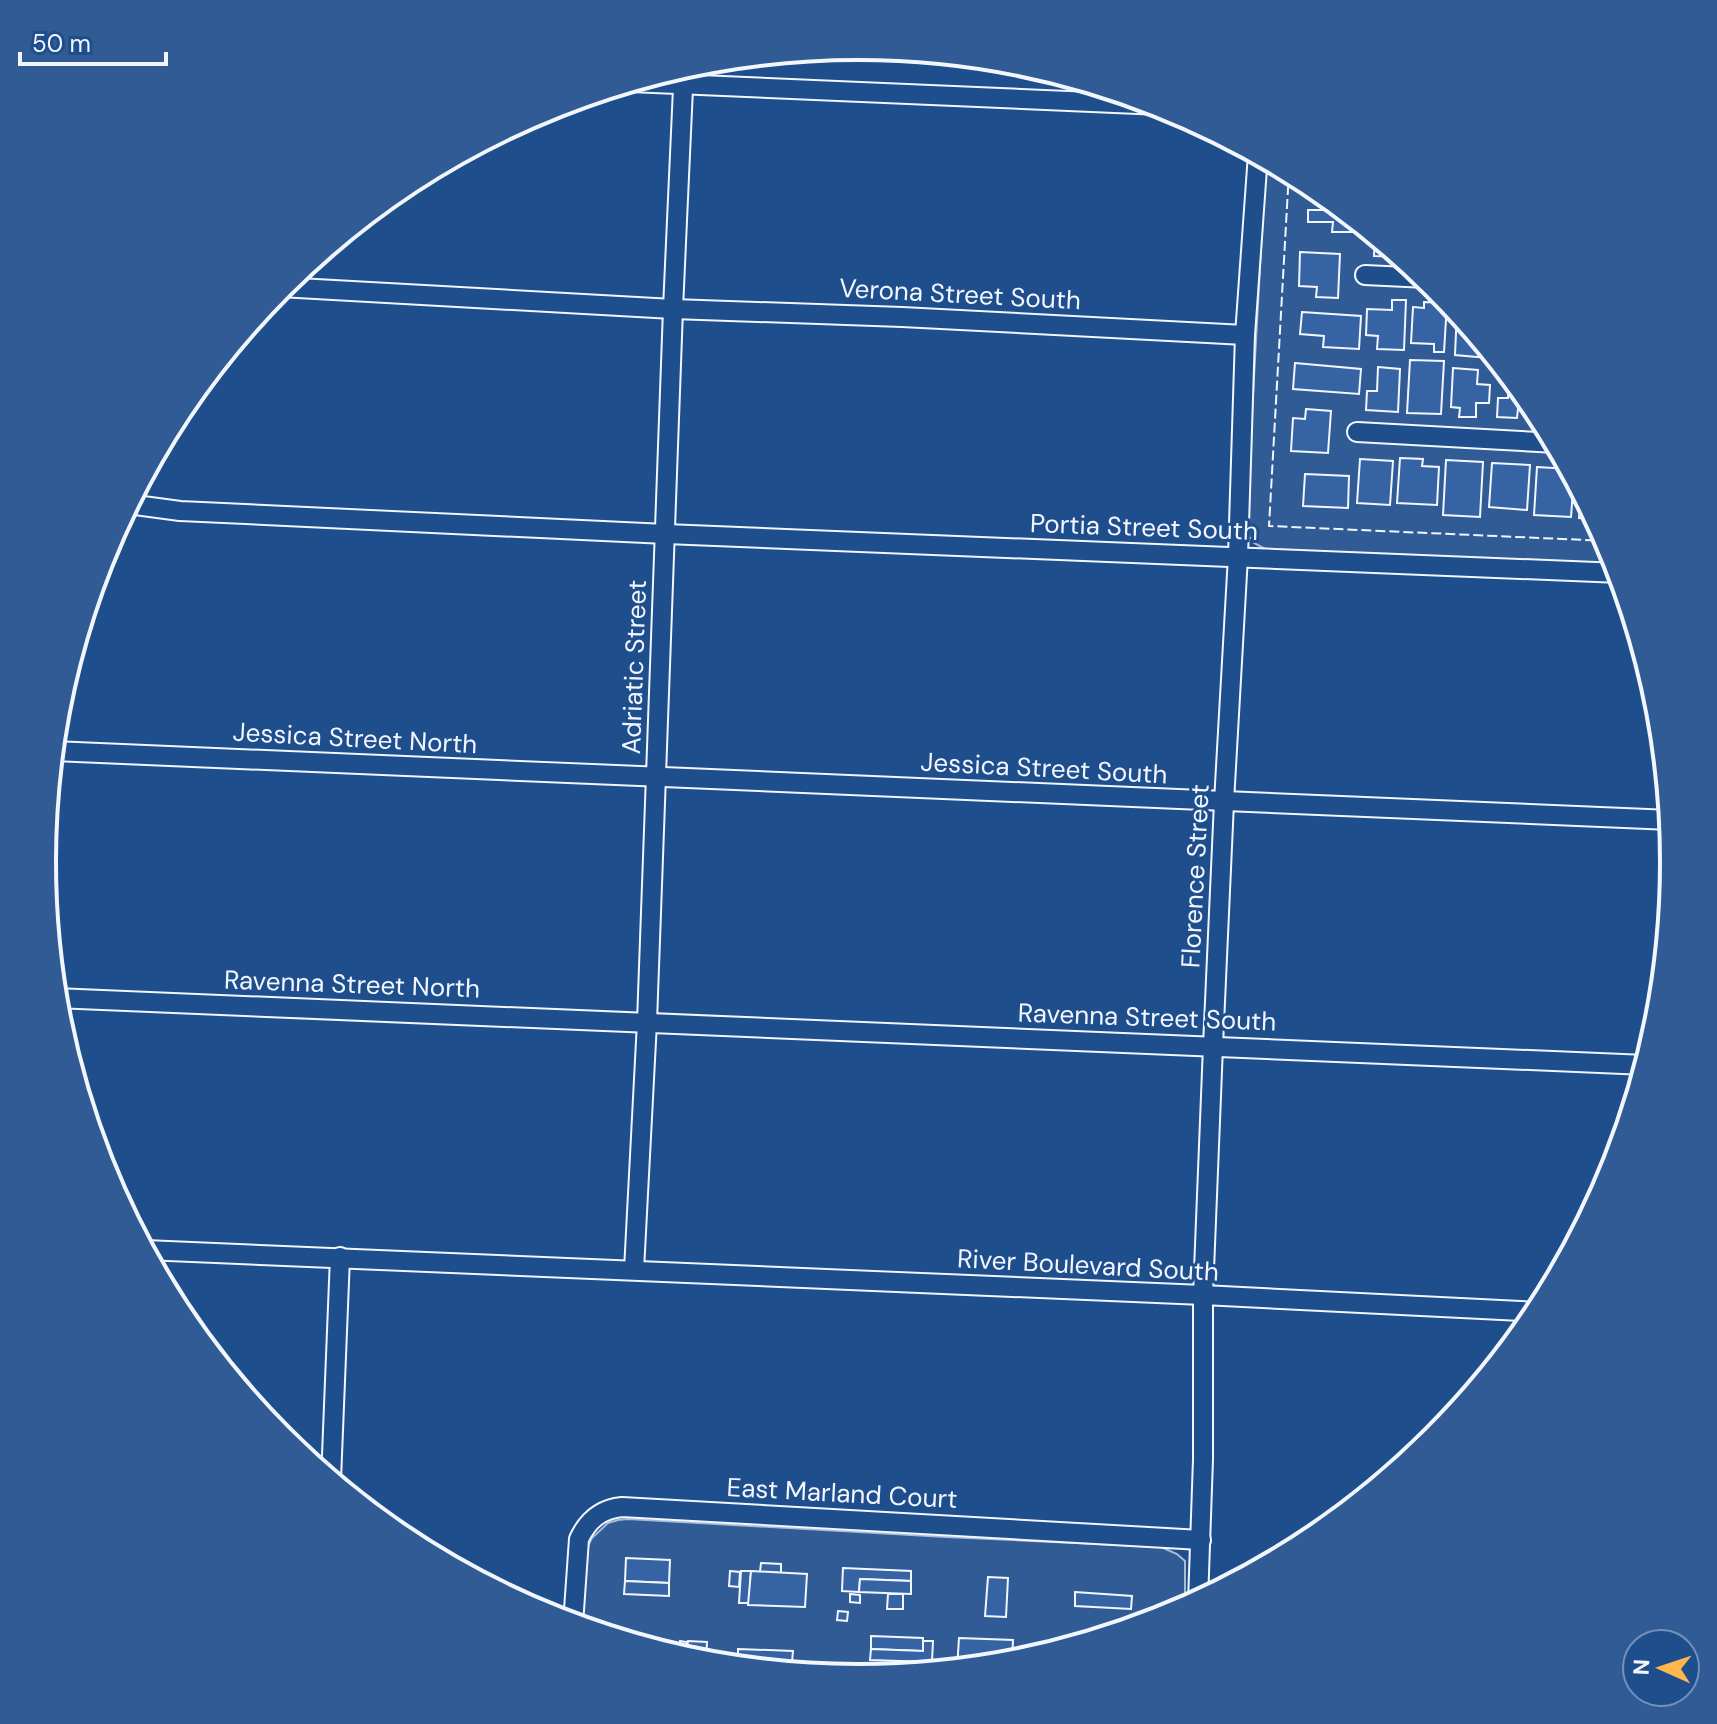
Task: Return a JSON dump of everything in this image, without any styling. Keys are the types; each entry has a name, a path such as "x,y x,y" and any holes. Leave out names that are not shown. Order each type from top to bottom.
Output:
{"street":[{"path":"698,76 1117,102"},
{"name":"Adriatic Street","path":"634,1270 647,1022 684,79"},
{"name":"Florence Street","path":"1199,1588 1203,1295 1213,1046 1238,556 1245,335 1257,165"},
{"path":"1365,275 1407,277"},
{"name":"Verona Street South","path":"298,288 1245,335"},
{"path":"1357,432 1542,442"},
{"name":"Portia Street South","path":"140,506 180,511 666,534 1606,572"},
{"name":"Jessica Street North","path":"64,751 655,777"},
{"name":"Jessica Street South","path":"655,777 1659,820"},
{"name":"Ravenna Street North","path":"68,999 647,1022"},
{"name":"Ravenna Street South","path":"647,1022 1635,1065"},
{"name":"River Boulevard South","path":"157,1250 1524,1311"},
{"path":"332,1467 340,1257"},
{"name":"East Marland Court","path":"574,1612 579,1539 593,1519 613,1508 1201,1540"}],"shaded area":[{"path":"1265,170 1347,225 1388,259 1462,333 1526,416 1578,507 1603,563 1267,550 1254,543 1254,538 1249,538 1246,522"},
{"path":"618,1520 1161,1547 1185,1561 1185,1595 1116,1622 1066,1637 963,1658 858,1664 754,1658 651,1637 583,1615 588,1546 608,1523"}],"building":[{"path":"1308,210 1326,210 1355,232 1332,232 1333,222 1308,222"},
{"path":"1374,248 1385,256 1374,256"},
{"path":"1300,252 1340,254 1338,298 1316,297 1317,287 1299,286"},
{"path":"1392,300 1406,300 1404,350 1377,349 1378,336 1366,335 1367,309 1392,310"},
{"path":"1424,302 1433,302 1446,316 1444,352 1434,352 1434,344 1411,343 1413,307 1424,308"},
{"path":"1302,312 1361,316 1359,349 1323,347 1324,336 1300,334"},
{"path":"1456,327 1482,357 1455,355"},
{"path":"1410,360 1444,361 1441,414 1407,413"},
{"path":"1295,363 1361,369 1359,394 1293,389"},
{"path":"1378,367 1400,369 1398,412 1366,410 1367,391 1377,391"},
{"path":"1453,368 1478,370 1477,384 1490,385 1489,403 1476,403 1476,417 1459,417 1460,408 1451,407"},
{"path":"1508,391 1521,409 1518,409 1517,418 1497,417 1498,398 1508,398"},
{"path":"1306,409 1331,411 1328,453 1291,451 1293,418 1305,419"},
{"path":"1400,458 1423,459 1422,466 1439,467 1437,505 1397,503"},
{"path":"1360,459 1393,461 1390,505 1357,503"},
{"path":"1446,460 1483,462 1480,517 1443,515"},
{"path":"1492,463 1530,465 1527,510 1489,507"},
{"path":"1537,467 1557,468 1572,497 1571,517 1534,515"},
{"path":"1305,474 1349,476 1348,508 1303,506"},
{"path":"626,1558 670,1560 669,1583 625,1581"},
{"path":"761,1563 781,1564 781,1573 760,1572"},
{"path":"843,1568 911,1571 911,1581 860,1579 859,1592 842,1591"},
{"path":"730,1571 740,1572 739,1587 729,1586"},
{"path":"741,1571 751,1571 749,1603 739,1603"},
{"path":"751,1571 807,1574 805,1607 748,1605"},
{"path":"988,1577 1008,1578 1006,1617 985,1616"},
{"path":"860,1579 911,1581 911,1594 859,1592"},
{"path":"625,1581 669,1583 669,1596 624,1594"},
{"path":"1075,1592 1132,1596 1131,1609 1075,1606"},
{"path":"850,1594 860,1595 860,1603 850,1602"},
{"path":"888,1594 903,1594 903,1609 887,1609"},
{"path":"838,1611 848,1612 847,1621 837,1620"},
{"path":"871,1636 923,1638 923,1651 871,1649"},
{"path":"959,1638 1013,1640 1013,1649 958,1659"},
{"path":"688,1641 707,1642 707,1650 687,1646"},
{"path":"923,1641 933,1641 932,1661 870,1660 871,1649 923,1651"},
{"path":"738,1649 793,1651 792,1662 738,1655"}],"fence":[{"path":"1288,185 1269,526 1593,540"}]}
